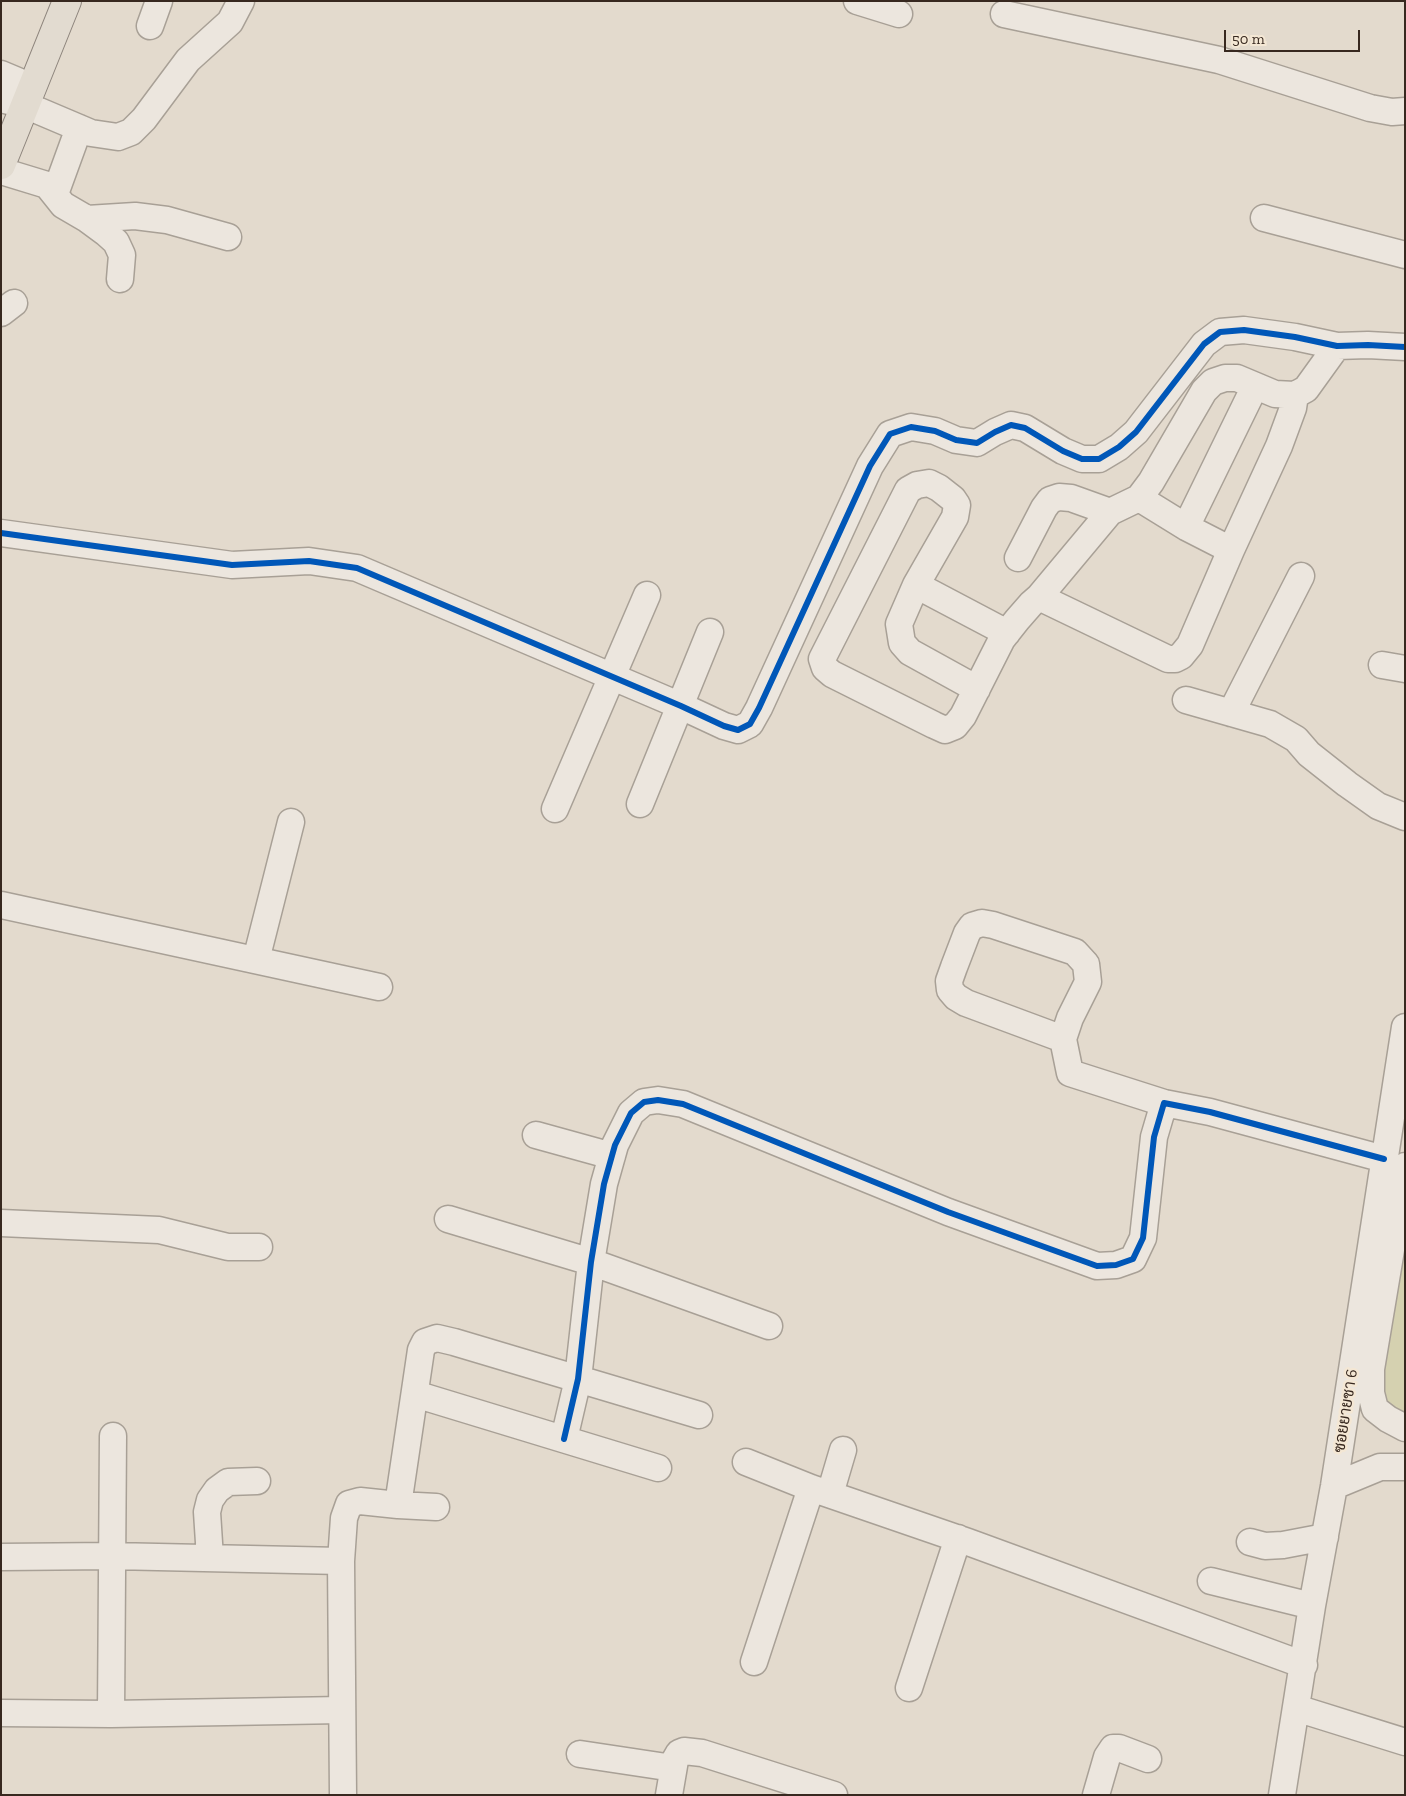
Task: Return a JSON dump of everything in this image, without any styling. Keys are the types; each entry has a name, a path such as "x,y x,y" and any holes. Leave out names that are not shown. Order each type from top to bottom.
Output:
{"main road":[{"path":"1,165 20,97 67,1"}],"street":[{"path":"150,26 159,1"},
{"path":"1,74 20,97 91,133 118,137 132,132 144,119 188,60 230,22 241,1"},
{"path":"857,1 899,14"},
{"path":"1004,14 1219,60 1370,108 1392,112 1405,111"},
{"path":"55,194 79,128"},
{"path":"1,171 47,186 63,205 87,218 116,242 122,255 120,278"},
{"path":"87,218 135,216 167,220 228,237"},
{"path":"1264,218 1405,255"},
{"path":"1,533 232,565 309,561 357,568 612,676 724,726 738,730 750,724 870,466 890,434 911,427 935,431 956,440 977,443 1011,425 1025,428 1063,451 1082,459 1099,459 1119,447 1136,432 1204,344 1220,332 1244,330 1337,346 1405,347"},
{"path":"977,689 910,652 902,643 899,624 916,584 955,517 957,505 953,499 929,482 908,490 822,658 824,668 832,674 934,726 946,730 955,726 963,716 977,689 1002,639 1031,604 1039,597 1110,512 1139,498 1151,482 1204,391 1213,382 1225,378 1237,378 1275,394 1295,396 1306,389 1337,346"},
{"path":"1186,527 1255,386"},
{"path":"1039,597 1168,659 1175,659 1181,656 1190,645 1279,446 1293,408 1295,396"},
{"path":"1018,558 1050,500 1059,496 1071,498 1110,512"},
{"path":"1139,498 1186,527 1231,550"},
{"path":"1231,713 1301,576"},
{"path":"916,584 1007,633"},
{"path":"554,809 647,595"},
{"path":"640,804 710,632"},
{"path":"1186,700 1270,724 1285,732 1296,739 1309,754 1378,806 1405,817"},
{"path":"256,960 291,822"},
{"path":"1,905 379,987"},
{"path":"1063,1039 966,1003 950,990 952,974 967,933 972,926 982,923 993,925 1075,952 1086,964 1088,982 1070,1018 1063,1039 1070,1073 1164,1104 1210,1112 1394,1162 1371,1369 1371,1394 1375,1409 1405,1428"},
{"name":"ซอยยายชา 6","path":"1282,1795 1312,1606 1394,1162 1405,1027"},
{"path":"564,1439 578,1379 591,1262 604,1184 615,1145 631,1112 644,1102 658,1100 683,1104 957,1215 1097,1266 1116,1266 1133,1259 1143,1238 1154,1137 1164,1104"},
{"path":"536,1135 612,1156"},
{"path":"448,1220 591,1262 769,1326"},
{"path":"1,1223 159,1230 228,1247 259,1247"},
{"path":"398,1505 421,1350 425,1342 438,1338 699,1415"},
{"path":"415,1394 658,1468"},
{"path":"111,1714 113,1436"},
{"path":"754,1662 820,1491 844,1450"},
{"path":"746,1462 820,1491 958,1538 1304,1665"},
{"path":"1334,1486 1380,1467 1405,1467"},
{"path":"210,1558 207,1512 210,1500 216,1490 228,1482 257,1481"},
{"path":"343,1795 341,1561 344,1518 349,1504 360,1501 436,1507"},
{"path":"1250,1542 1265,1546 1283,1545 1325,1537"},
{"path":"909,1688 958,1538"},
{"path":"1,1557 112,1556 341,1561"},
{"path":"1211,1581 1312,1606"},
{"path":"1296,1708 1405,1742"},
{"path":"1,1713 111,1714 342,1710"},
{"path":"1096,1795 1107,1757 1113,1748 1119,1748 1148,1759"},
{"path":"669,1795 673,1768 679,1753 684,1751 702,1754 834,1795"},
{"path":"580,1754 673,1768"}],"shaded area":[{"path":"1405,1184 1405,1431 1369,1421"}],"cycle path":[{"path":"1,533 232,565 309,561 357,568 724,726 738,730 750,724 759,708 870,466 890,434 911,427 935,431 956,440 977,443 1011,425 1025,428 1063,451 1082,459 1099,459 1119,447 1136,432 1204,344 1220,332 1244,330 1295,337 1337,346 1405,347"},
{"path":"564,1439 578,1379 591,1262 604,1184 615,1145 631,1113 644,1102 658,1100 683,1104 948,1212 1097,1266 1116,1265 1133,1259 1143,1238 1154,1137 1164,1103 1210,1112 1384,1159"}]}
